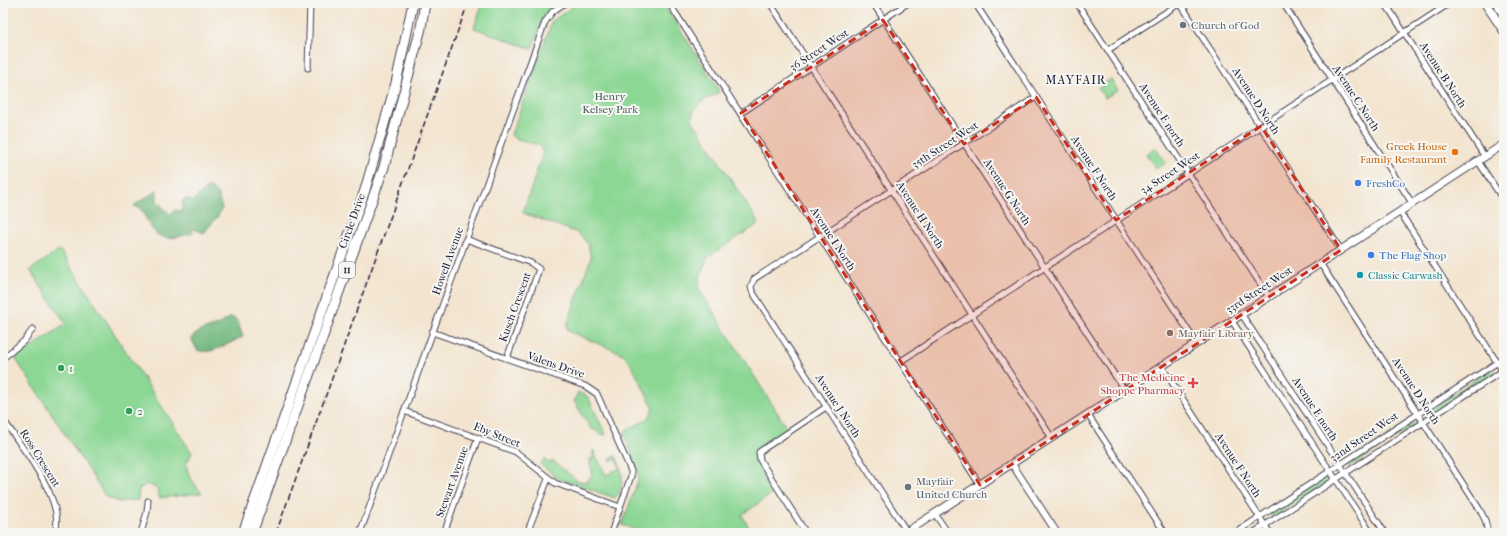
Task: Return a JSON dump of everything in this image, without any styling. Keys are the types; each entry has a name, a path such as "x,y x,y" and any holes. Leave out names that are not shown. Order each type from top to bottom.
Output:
{"highway":[{"name":"Circle Drive","path":"243,533 365,190 396,83 413,3"},
{"name":"Circle Drive","path":"252,533 384,167 421,28 425,3"}],"main road":[{"path":"1485,3 1504,31"},
{"path":"1497,3 1504,15"},
{"name":"33rd Street West","path":"906,532 1269,298 1320,263 1504,144"}],"street":[{"path":"308,68 310,3"},
{"name":"Howell Avenue","path":"360,533 545,22 553,10 565,3"},
{"name":"Avenue I North","path":"669,3 980,485"},
{"name":"Avenue H North","path":"770,3 1052,438"},
{"name":"Avenue G North","path":"873,3 1125,391"},
{"name":"36 Street West","path":"741,113 908,3"},
{"name":"Avenue F North","path":"975,3 1197,344"},
{"name":"Avenue E north","path":"1077,3 1269,298"},
{"path":"1108,50 1180,3"},
{"name":"Avenue D North","path":"1180,3 1340,250"},
{"name":"Avenue C North","path":"1283,3 1412,204"},
{"name":"Avenue B North","path":"1385,3 1485,157"},
{"name":"34 Street West","path":"901,361 1450,3"},
{"name":"35th Street West","path":"752,291 751,286 754,279 1036,97"},
{"path":"1478,161 1504,201"},
{"path":"1400,212 1504,372"},
{"name":"Kusch Crescent","path":"466,239 531,263 539,269 507,358"},
{"name":"Avenue D North","path":"1320,263 1480,510 1485,520 1488,533"},
{"name":"Avenue J North","path":"752,291 906,532"},
{"name":"Avenue E north","path":"1242,315 1384,533"},
{"name":"Avenue E north","path":"1232,321 1372,533"},
{"path":"3,358 24,341 33,329"},
{"name":"Valens Drive","path":"432,332 589,387 596,394 632,476 611,533"},
{"name":"32nd Street West","path":"1235,533 1504,358"},
{"name":"Avenue F North","path":"1162,367 1270,533"},
{"name":"32nd Street West","path":"1253,533 1504,372"},
{"path":"806,533 758,456 759,452 765,447 826,407"},
{"name":"Eby Street","path":"404,411 516,452 548,479 555,483 620,507"},
{"path":"1088,415 1165,533"},
{"name":"Ross Crescent","path":"3,419 53,499 57,519 55,533"},
{"name":"Stewart Avenue","path":"444,533 478,438"},
{"path":"1012,464 1057,533"},
{"path":"527,533 548,479"},
{"path":"141,533 147,512 148,501"},
{"path":"935,514 948,533"}],"highlighted area":[{"path":"883,20 964,144 1036,97 1116,220 1261,126 1341,250 980,485 741,113"}],"green space":[{"path":"483,3 559,3 545,14 532,49 474,28"},
{"name":"Henry Kelsey Park","path":"578,3 663,3 719,90 718,93 696,107 692,115 693,121 757,220 757,225 708,257 699,280 699,289 787,428 785,431 757,450 755,455 759,467 773,489 773,493 742,515 752,533 646,533 622,525 638,480 637,468 624,433 626,430 648,418 652,410 652,405 632,366 623,354 568,331 567,325 591,258 588,244 578,233 523,213 543,152 539,145 514,138 511,135 552,21"},
{"path":"1111,79 1118,90 1105,98 1098,88"},
{"path":"1156,148 1166,163 1158,168 1155,167 1146,154"},
{"path":"211,188 218,195 222,208 218,216 204,233 191,228 193,233 172,238 162,237 153,230 140,208 134,206 157,190 157,201 170,214 174,210 178,210 180,212 183,206 182,201 186,198 192,201 205,189"},
{"path":"60,250 192,453 186,464 188,472 202,493 160,498 156,488 147,484 139,489 138,500 118,502 106,497 15,358 66,324 30,270"},
{"path":"231,317 237,320 243,337 214,350 197,350 191,338 200,331 219,324"},
{"path":"1490,370 1494,374 1430,415 1427,411"},
{"path":"578,392 588,397 606,435 599,434 596,430 591,429 574,401"},
{"path":"1411,421 1415,425 1350,467 1348,463"},
{"path":"593,450 606,475 620,468 616,459 611,461 610,459 616,456 622,472 622,483 621,488 615,498 557,478 540,464 544,459 549,463 553,461 578,481 588,482 589,478 591,478 592,467 590,466 590,459 593,459"},
{"path":"1325,477 1329,481 1272,518 1270,513"}],"railway":[{"path":"276,533 468,3"}],"place":[{"name":"Church of God","path":"1183,25"},
{"name":"Greek House Family Restaurant","path":"1455,152"},
{"name":"FreshCo","path":"1358,183"},
{"name":"The Flag Shop","path":"1371,255"},
{"name":"Classic Carwash","path":"1360,275"},
{"name":"Mayfair Library","path":"1170,333"},
{"name":"1","path":"61,368"},
{"name":"The Medicine Shoppe Pharmacy","path":"1193,383"},
{"name":"2","path":"129,411"},
{"name":"Mayfair United Church","path":"908,487"}],"district":[{"name":"MAYFAIR","path":"1076,80"}]}
